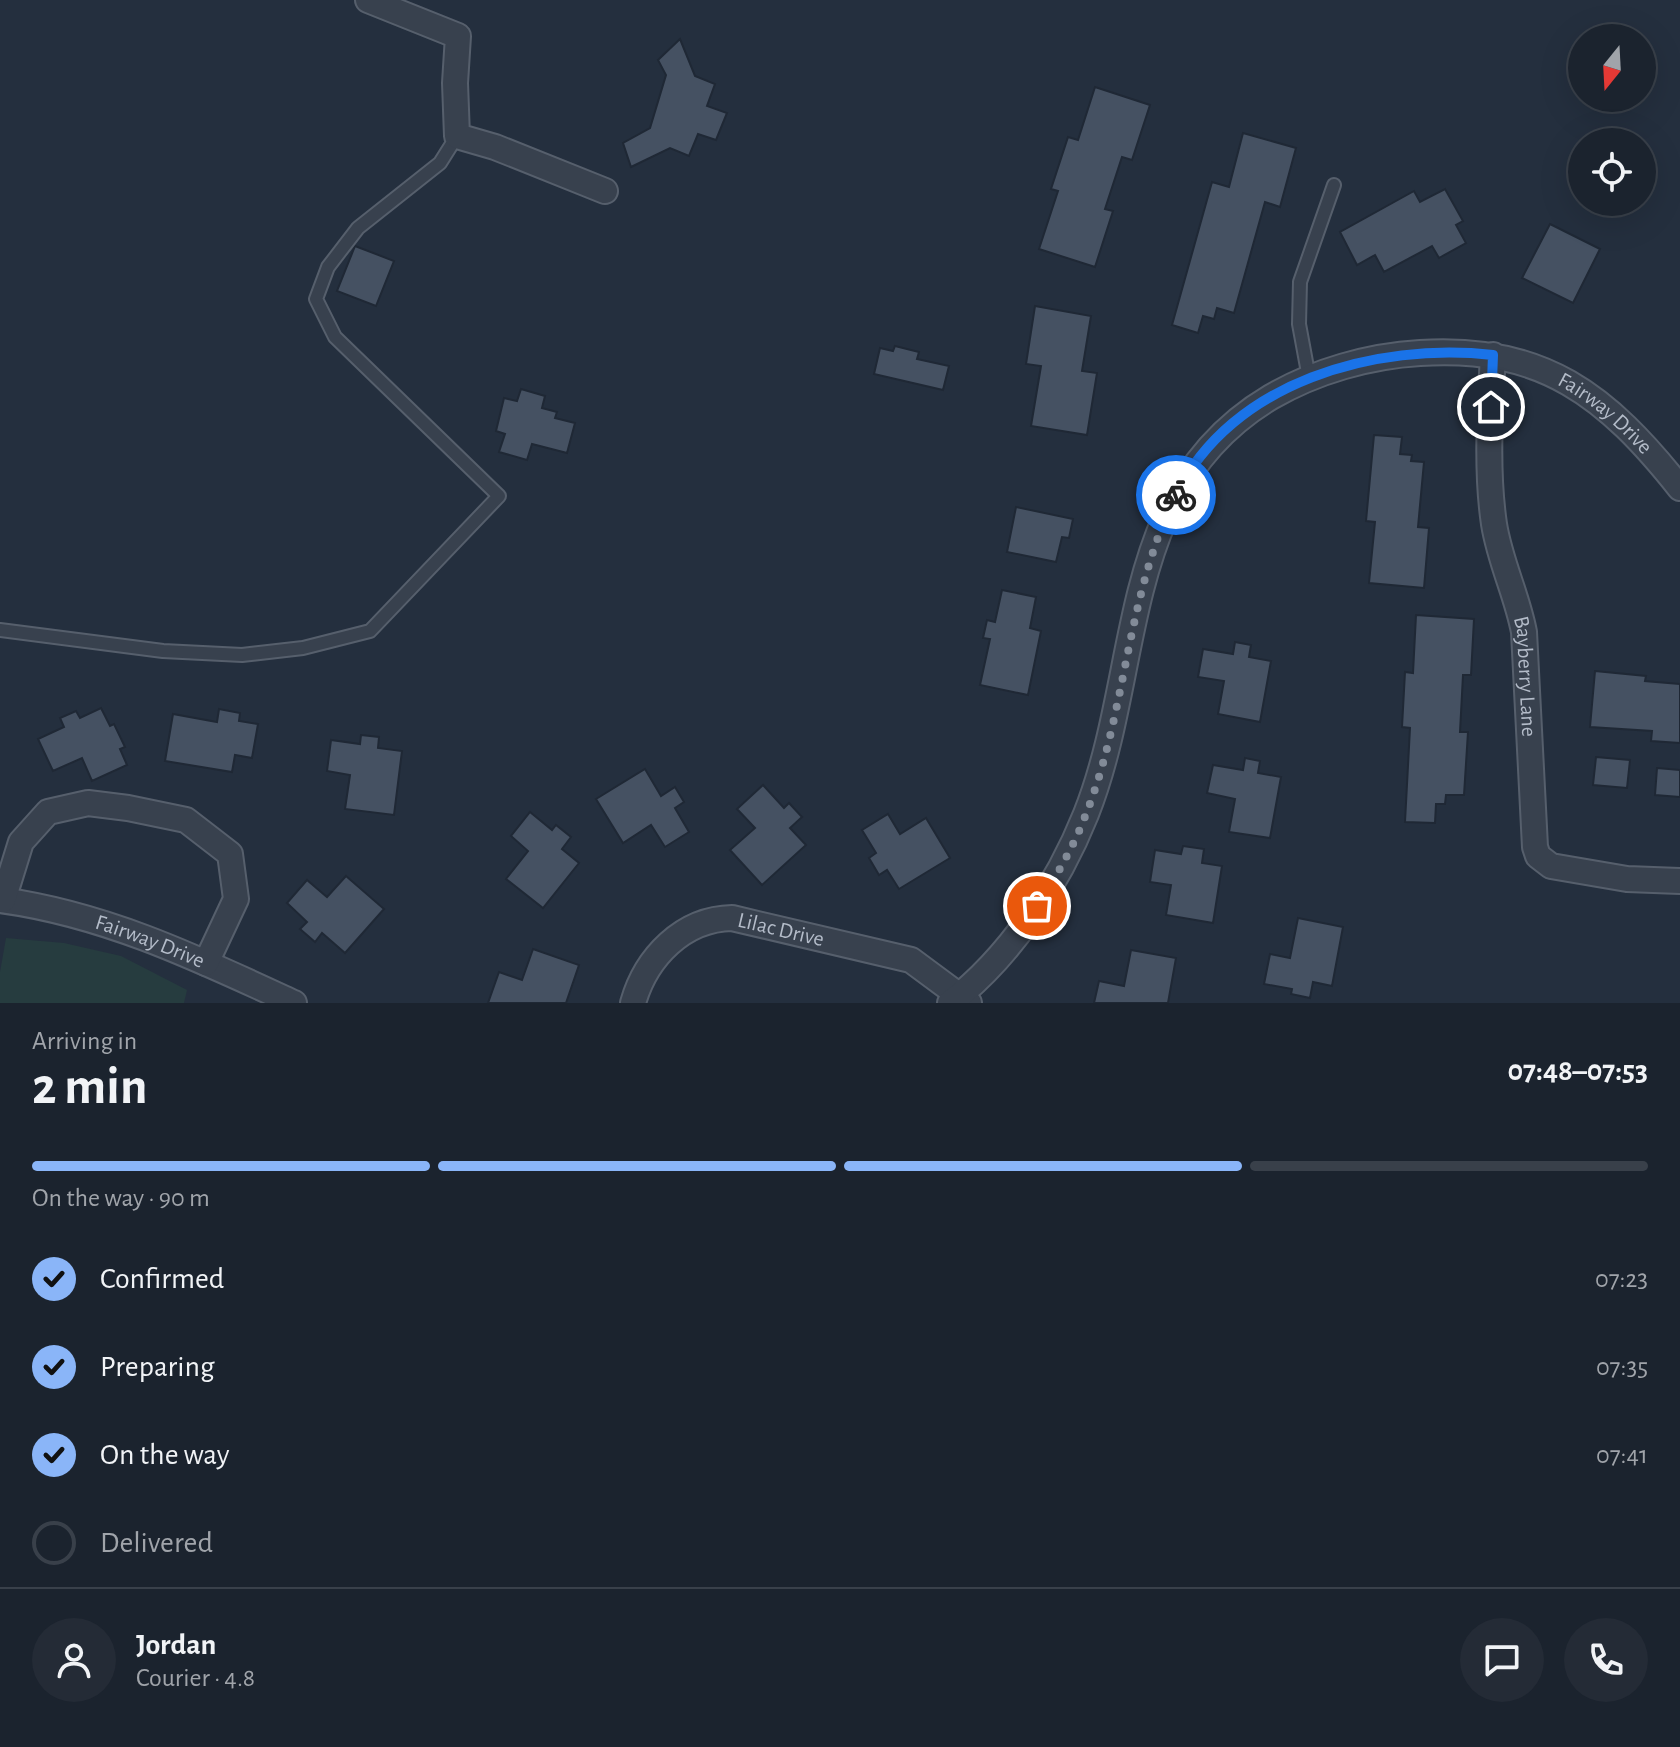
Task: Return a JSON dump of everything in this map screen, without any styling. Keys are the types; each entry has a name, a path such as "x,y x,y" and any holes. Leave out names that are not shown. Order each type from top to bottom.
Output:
{"street":[{"path":"368,0 458,36 455,83 457,136 495,147 605,191"},
{"name":"Fairway Drive","path":"959,1001 1000,955 1037,906 1056,877 1087,813 1103,760 1146,570 1159,532 1193,465 1236,421 1309,378 1368,360 1437,352 1493,355 1537,366 1589,396 1635,435 1680,488"},
{"name":"Bayberry Lane","path":"1493,355 1490,447 1494,524 1501,555 1518,601 1524,632 1535,847 1538,856 1551,866 1645,881 1680,881"},
{"path":"1,900 21,842 48,812 88,803 186,820 230,854 236,899 206,963"},
{"name":"Fairway Drive","path":"1,900 102,921 294,1003"},
{"name":"Lilac Drive","path":"633,1003 639,984 658,955 683,933 712,918 732,918 911,960 959,1001"}],"lane":[{"path":"0,630 163,651 242,655 303,648 370,631 499,496 335,337 316,299 328,267 358,228 440,163 457,136"},
{"path":"1309,378 1299,324 1300,282 1334,185"}],"green space":[{"path":"6,938 64,943 121,956 187,990 184,1003 0,1003 0,972"}],"building":[{"path":"680,39 695,76 715,84 707,106 727,113 716,140 698,134 689,156 670,148 631,167 623,143 650,128 666,75 658,60"},
{"path":"1095,87 1150,105 1132,160 1122,157 1105,209 1113,211 1095,267 1039,249 1058,191 1051,189 1068,137 1078,140"},
{"path":"1243,133 1296,148 1280,207 1265,202 1234,313 1217,308 1214,319 1203,316 1198,333 1172,325 1212,182 1229,187"},
{"path":"1445,189 1463,221 1456,225 1466,243 1439,258 1432,246 1384,272 1375,255 1357,265 1340,232 1414,191 1420,202"},
{"path":"1550,224 1600,249 1573,303 1522,278"},
{"path":"355,246 394,261 376,306 337,291"},
{"path":"1035,306 1091,316 1082,371 1097,373 1087,435 1031,426 1041,366 1026,364"},
{"path":"895,346 919,352 917,359 949,366 943,390 874,374 880,348 893,351"},
{"path":"521,389 545,396 542,408 557,412 555,418 575,423 567,453 532,444 527,460 499,452 505,434 496,431 504,398 517,401"},
{"path":"1374,435 1402,437 1400,454 1412,455 1411,461 1424,462 1418,527 1429,528 1424,588 1369,583 1375,522 1366,521"},
{"path":"1016,507 1073,519 1069,538 1062,537 1056,562 1007,552"},
{"path":"1002,590 1036,597 1030,628 1041,631 1028,695 980,685 990,639 983,638 987,620 995,622"},
{"path":"1416,615 1474,619 1471,675 1463,675 1460,732 1468,732 1464,795 1446,795 1445,804 1436,804 1435,823 1405,822 1410,728 1402,727 1405,672 1413,673"},
{"path":"1235,642 1251,645 1249,657 1271,661 1260,722 1218,714 1224,681 1198,677 1203,649 1233,654"},
{"path":"1595,671 1646,676 1645,681 1680,684 1680,743 1651,741 1652,731 1590,727"},
{"path":"101,708 110,726 114,724 125,747 120,749 127,765 92,781 82,758 53,771 38,739 64,727 60,718 76,711 80,718"},
{"path":"219,709 240,713 239,721 258,724 252,758 235,755 232,772 165,761 173,714 217,722"},
{"path":"361,735 379,737 378,748 402,751 394,815 345,809 350,775 327,771 331,740 360,744"},
{"path":"1596,757 1630,760 1627,788 1593,785"},
{"path":"1245,758 1260,761 1258,773 1281,777 1270,838 1229,832 1235,799 1207,793 1213,765 1243,770"},
{"path":"1657,768 1680,770 1680,797 1655,795"},
{"path":"645,769 661,796 675,787 684,802 675,808 689,832 665,847 651,825 623,843 596,799"},
{"path":"763,785 784,808 789,803 802,817 790,828 806,845 762,885 730,850 755,828 737,809"},
{"path":"530,812 552,830 556,825 571,837 562,849 579,863 543,908 506,879 528,851 511,836"},
{"path":"888,814 900,834 926,818 950,858 899,889 887,870 879,875 869,858 876,853 862,830"},
{"path":"1183,846 1204,849 1202,863 1222,866 1213,923 1166,915 1171,885 1150,882 1155,850 1181,854"},
{"path":"346,876 384,909 345,953 322,933 315,942 300,929 307,922 287,903 307,880 327,897"},
{"path":"1298,918 1343,927 1332,986 1313,982 1310,998 1291,994 1292,989 1264,984 1270,954 1290,958"},
{"path":"533,949 579,965 566,1003 488,1003 499,972 522,980"},
{"path":"1131,950 1176,958 1168,1003 1094,1003 1099,981 1124,986"}],"way so far":[{"path":"1037,906 1056,877 1087,813 1103,760 1146,570 1176,495"}],"route":[{"path":"1176,495 1193,465 1236,421 1284,390 1335,369 1402,354 1493,355 1491,407"}]}
